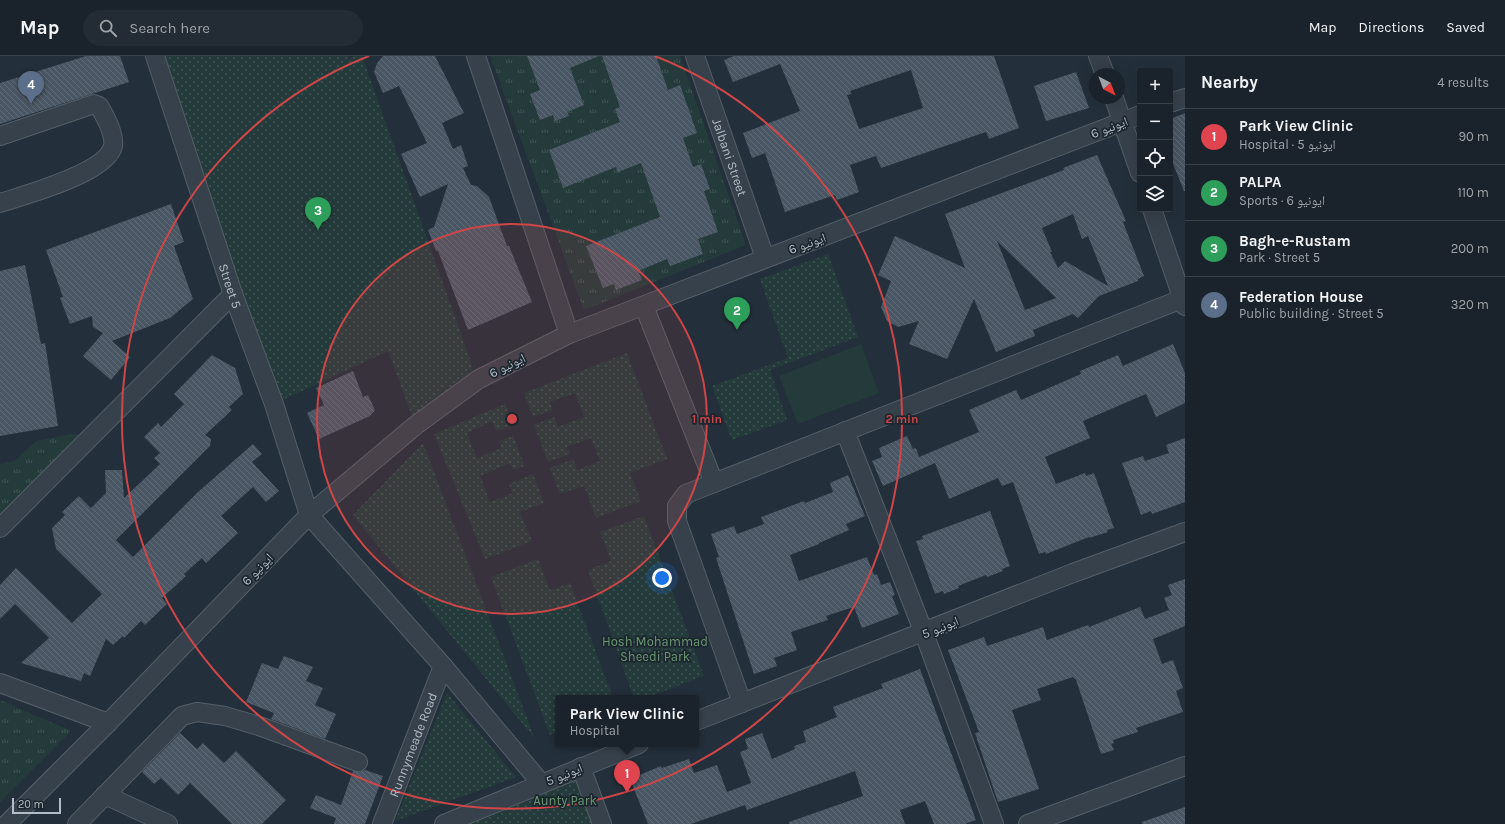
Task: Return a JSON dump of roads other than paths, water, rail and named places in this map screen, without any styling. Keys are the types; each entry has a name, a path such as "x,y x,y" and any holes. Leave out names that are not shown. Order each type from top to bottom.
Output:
{"street":[{"name":"Street 5","path":"155,56 233,294 274,404 309,515"},
{"path":"476,56 570,334"},
{"name":"Jalbani Street","path":"695,56 765,258"},
{"path":"1098,56 1103,68"},
{"path":"1173,102 1185,98"},
{"path":"0,136 94,104 99,106 102,112 111,133 113,145 111,153 105,160 90,170 59,184 0,203"},
{"path":"1116,104 1137,164"},
{"name":"ایونیو 6","path":"7,824 108,723 309,515 416,425 479,378 570,334 1137,116"},
{"path":"742,703 677,520 677,506 686,494 1184,302 1153,212"},
{"path":"0,528 233,294"},
{"path":"644,306 714,483"},
{"path":"845,432 924,633 994,824"},
{"path":"309,515 443,666 541,783"},
{"name":"ایونیو 5","path":"699,721 1073,573 1185,532"},
{"name":"Runnymeade Road","path":"382,824 443,666"},
{"path":"0,683 108,723"},
{"path":"77,824 182,716 190,712 225,716 259,726 358,762"},
{"name":"ایونیو 5","path":"444,824 631,747"},
{"path":"1028,824 1185,766"},
{"path":"581,767 602,824"},
{"path":"105,795 168,824"}],"place":[{"name":"Federation House","path":"31,104"},
{"name":"Bagh-e-Rustam","path":"318,230"},
{"name":"PALPA","path":"737,330"},
{"name":"Park View Clinic","path":"627,793"}],"park label":[{"name":"Hosh Mohammad Sheedi Park","path":"655,648"},
{"name":"Aunty Park","path":"565,800"}]}
